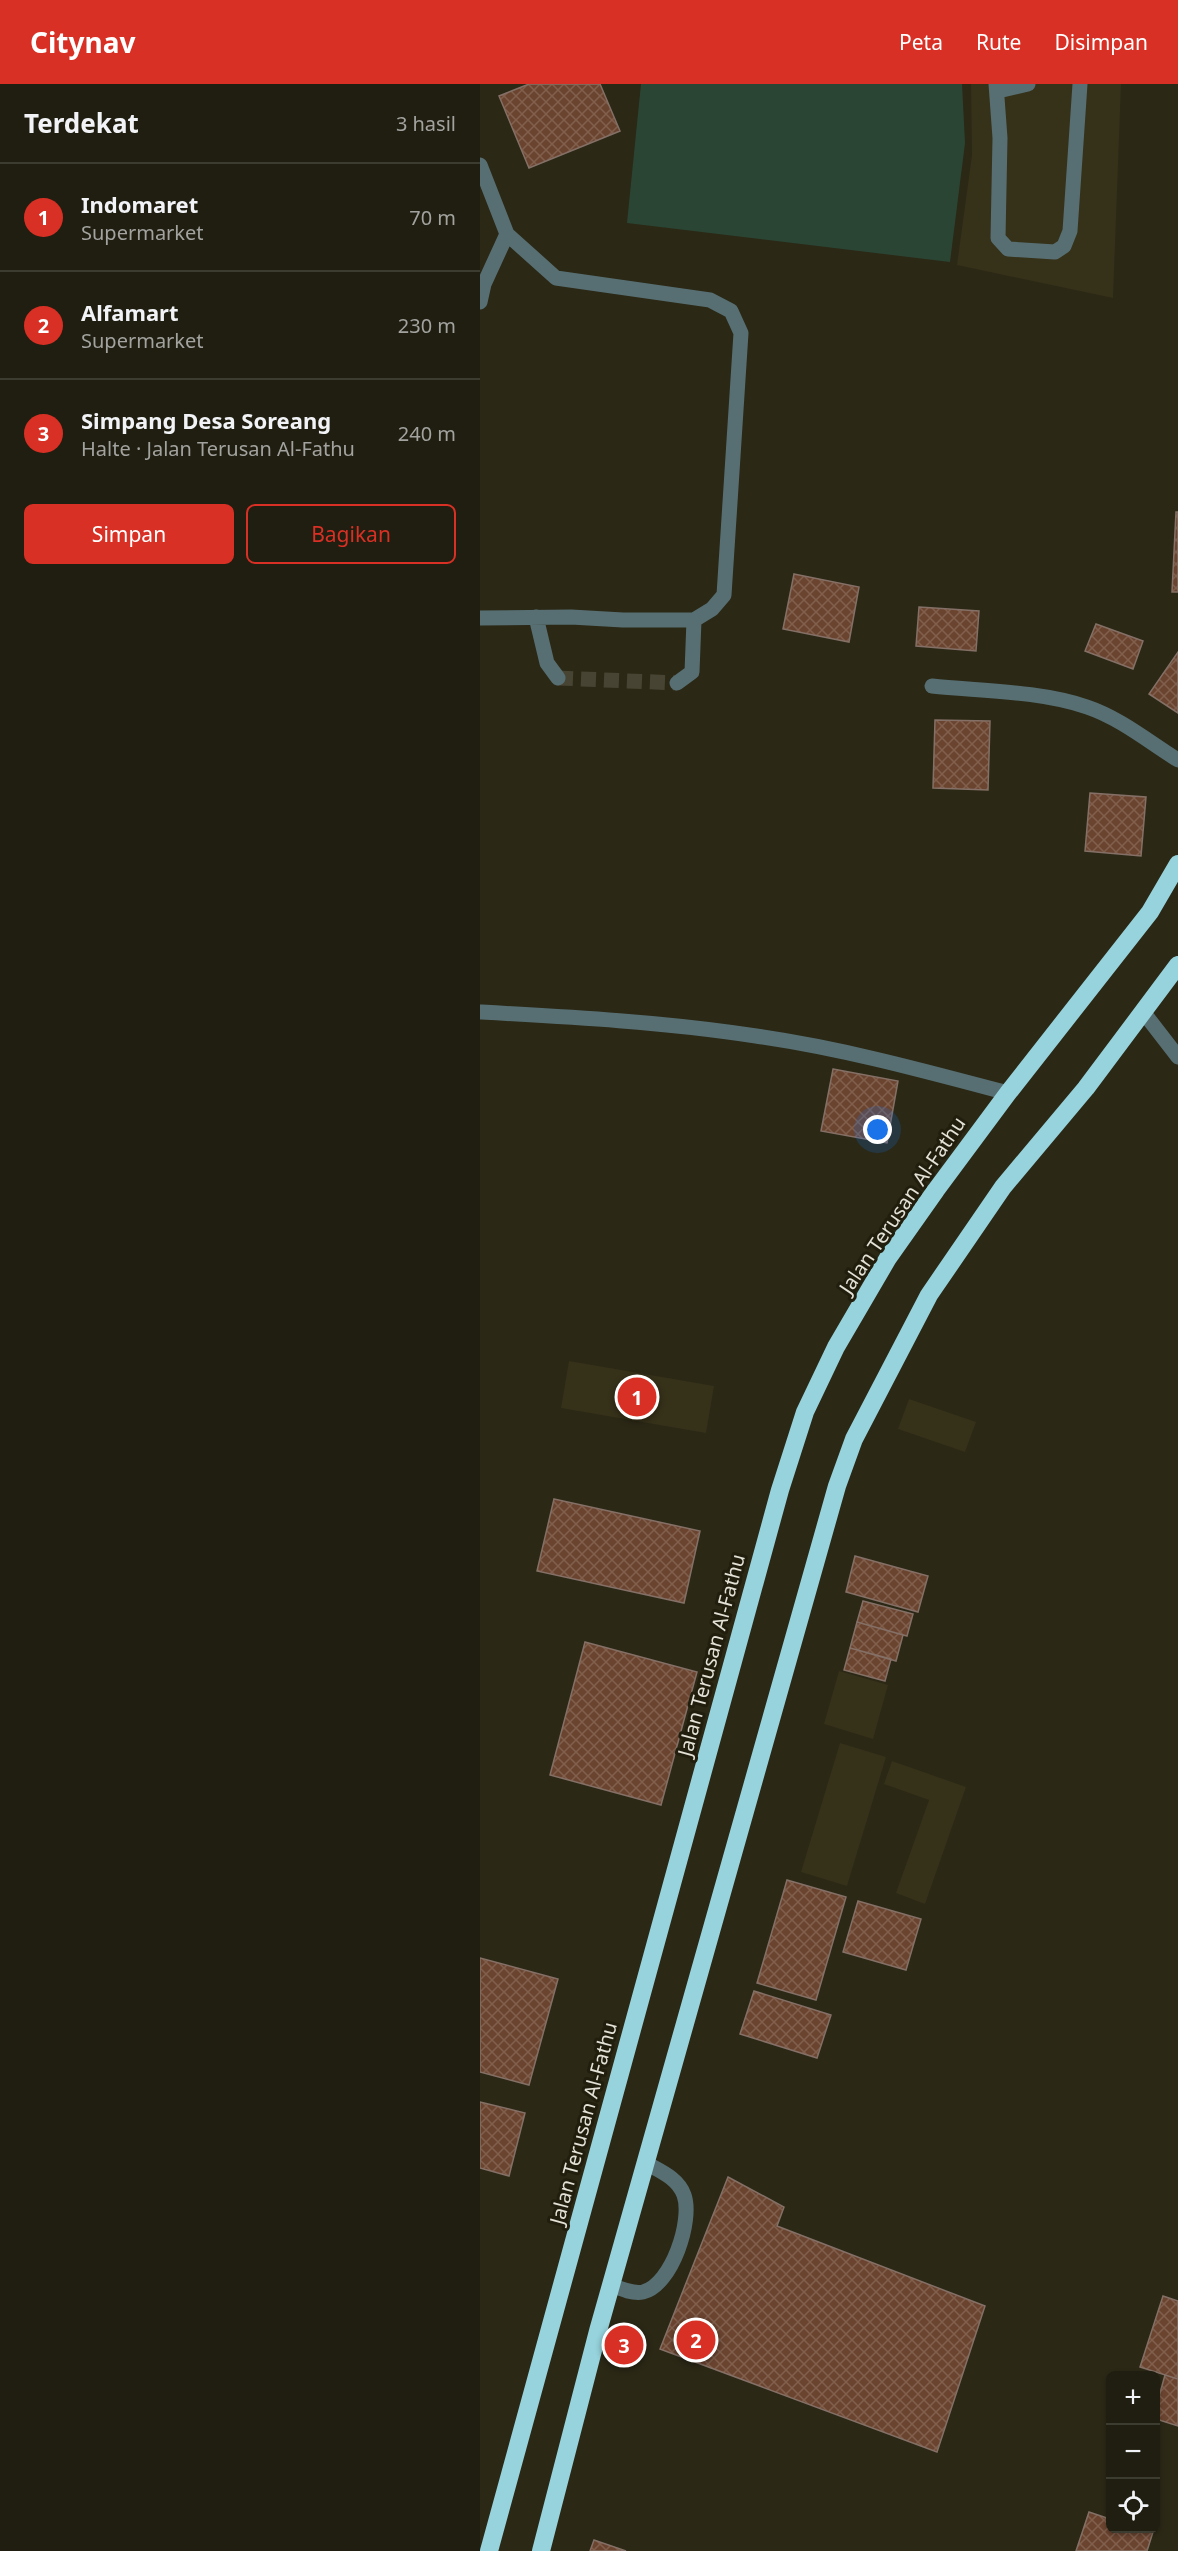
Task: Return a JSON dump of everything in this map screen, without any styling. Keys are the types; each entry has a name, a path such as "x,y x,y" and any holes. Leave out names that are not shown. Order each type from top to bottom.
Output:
{"highway":[{"name":"Jalan Terusan Al-Fathu","path":"489,2551 780,1490 805,1412 836,1347 888,1258 1008,1093 1150,912 1178,864"},
{"path":"541,2551 611,2286 837,1486 854,1439 929,1295 1003,1187 1086,1088 1178,965"}],"street":[{"path":"1028,84 997,87 1000,138 998,238 1008,249 1055,252 1064,246 1070,231 1080,84"},
{"path":"480,165 507,234 556,278 710,300 731,310 741,333 724,595 712,609 694,620 480,618"},
{"path":"480,302 484,284 507,234"},
{"path":"536,617 547,663 558,678"},
{"path":"677,683 692,672 694,620"},
{"path":"932,686 1062,700 1087,707 1109,716 1178,760"},
{"path":"480,1012 649,1023 756,1036 922,1070 1008,1093"},
{"path":"1144,1013 1178,1057"},
{"path":"611,2286 643,2292 655,2286 675,2259 681,2238 686,2206 684,2195 673,2178 646,2163"}],"shaded area":[{"path":"971,84 1121,84 1113,298 957,265 972,155"},
{"path":"569,1361 714,1386 706,1433 561,1408"},
{"path":"909,1399 976,1422 965,1452 898,1429"},
{"path":"839,1671 888,1685 873,1739 824,1724"},
{"path":"840,1743 886,1757 847,1886 801,1872"},
{"path":"892,1761 966,1787 925,1904 896,1893 929,1800 884,1784"}],"green space":[{"path":"641,84 962,84 965,143 950,262 627,223"}],"building":[{"path":"529,84 600,84 620,131 529,168 499,96"},
{"path":"1176,512 1178,512 1178,592 1172,592"},
{"path":"794,574 859,587 849,642 783,629"},
{"path":"919,607 979,611 976,651 916,646"},
{"path":"1096,624 1143,641 1133,669 1085,651"},
{"path":"1178,652 1178,713 1149,694"},
{"path":"935,720 990,721 988,790 933,788"},
{"path":"1090,793 1146,797 1141,856 1085,851"},
{"path":"833,1069 898,1081 887,1143 821,1131"},
{"path":"554,1499 700,1531 684,1603 537,1571"},
{"path":"855,1556 928,1576 918,1612 846,1592"},
{"path":"863,1601 913,1614 907,1636 857,1622"},
{"path":"857,1622 903,1635 896,1661 850,1648"},
{"path":"585,1642 697,1672 661,1805 550,1775"},
{"path":"850,1648 891,1659 885,1681 844,1670"},
{"path":"787,1880 846,1897 816,2000 757,1983"},
{"path":"858,1901 921,1919 906,1970 843,1952"},
{"path":"480,1958 558,1979 529,2085 480,2072"},
{"path":"754,1991 831,2015 817,2058 740,2034"},
{"path":"480,2102 525,2113 509,2176 480,2168"},
{"path":"728,2177 784,2207 777,2226 985,2306 937,2452 660,2349"},
{"path":"1163,2296 1178,2301 1178,2379 1160,2373 1160,2371 1140,2367"},
{"path":"1165,2375 1178,2379 1178,2426 1160,2420 1160,2393"},
{"path":"1089,2512 1106,2518 1106,2533 1153,2533 1147,2551 1076,2551"},
{"path":"594,2540 626,2551 590,2551"}],"tunnel":[{"path":"558,678 677,683"}],"place":[{"name":"Indomaret","path":"637,1397"},
{"name":"Alfamart","path":"696,2340"},
{"name":"Simpang Desa Soreang","path":"624,2345"}]}
